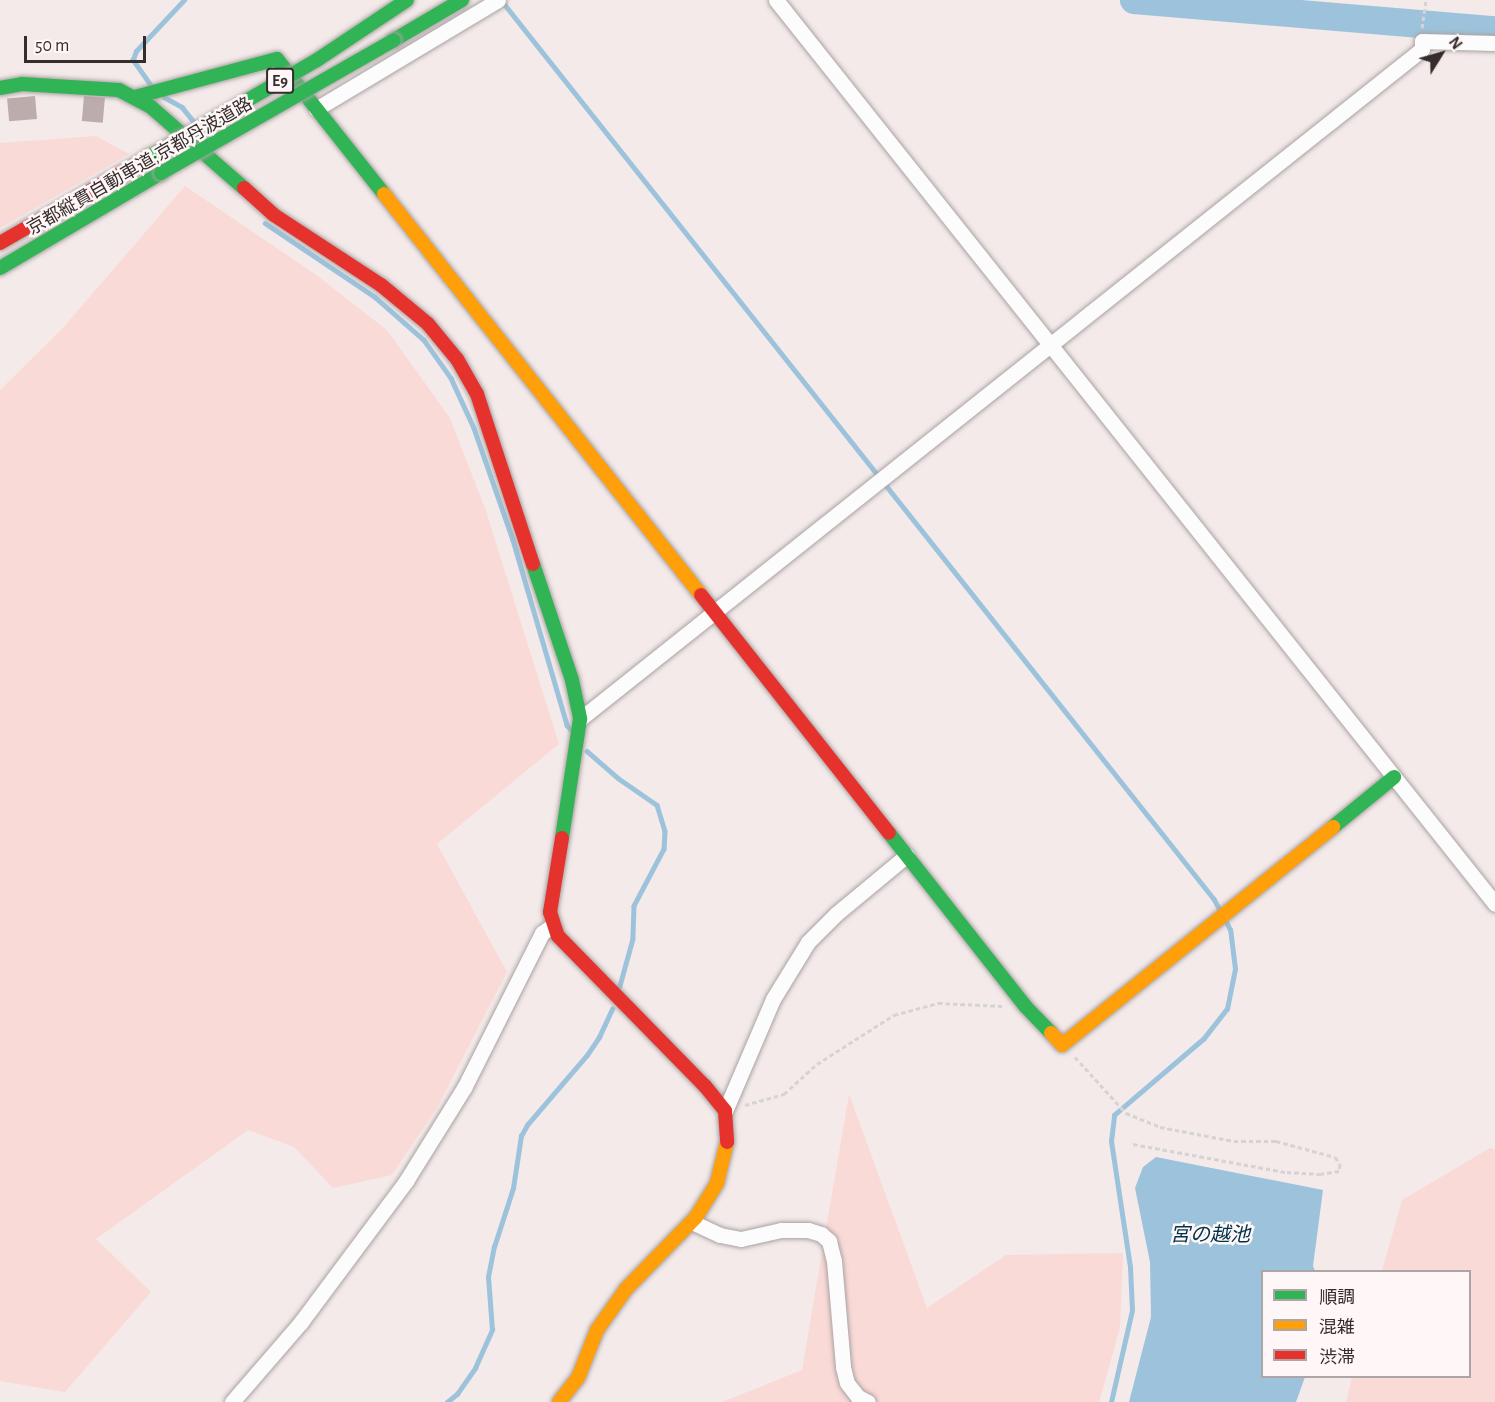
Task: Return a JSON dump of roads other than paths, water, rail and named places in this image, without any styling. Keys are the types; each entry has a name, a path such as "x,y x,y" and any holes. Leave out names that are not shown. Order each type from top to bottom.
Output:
{"main road":[{"name":"京都縦貫自動車道;京都丹波道路","path":"0,243 317,60 407,0"},
{"name":"京都縦貫自動車道;京都丹波道路","path":"0,268 394,40 450,0"},
{"path":"394,40 462,0"},
{"path":"0,88 22,84 119,90 139,95 277,59 1026,1007 1062,1045 1394,777"},
{"path":"139,95 274,215 381,285 428,324 457,359 477,394 572,680 580,719 549,912 553,925 558,936 705,1086 725,1111 727,1144 717,1183 692,1222 626,1289 597,1330 578,1378 560,1402"}],"street":[{"path":"776,0 1048,345 1495,904"},
{"path":"316,108 494,2"},
{"path":"580,719 1422,49 1422,41 1495,43"},
{"path":"725,1111 773,999 808,942 836,914 907,855"},
{"path":"232,1402 301,1322 406,1181 464,1088 542,933 553,925"},
{"path":"692,1222 720,1235 741,1239 781,1230 808,1230 821,1234 829,1241 834,1260 843,1367 847,1383 858,1397 868,1402"}],"water":[{"name":"宮の越池","path":"1156,1157 1323,1190 1313,1266 1315,1270 1261,1270 1261,1378 1305,1378 1296,1402 1129,1402 1151,1317 1150,1262 1135,1188 1143,1167"}],"waterway":[{"path":"151,86 133,60 136,51 184,0"},
{"path":"1134,0 1495,30"},
{"path":"502,1 1214,899 1220,910"},
{"path":"164,97 182,107 194,122"},
{"path":"265,223 375,297 424,340 451,378 474,428 513,540 567,725 571,730"},
{"path":"587,751 618,778 657,805 665,831 664,849 634,906 633,939 620,986"},
{"path":"1111,1402 1132,1310 1130,1267 1111,1141 1114,1115 1204,1038 1227,1009 1235,969 1230,930 1225,920"},
{"path":"447,1402 457,1394 475,1368 492,1330 488,1277 494,1247 513,1188 521,1136 527,1125 587,1055 599,1037 612,1009"}]}
